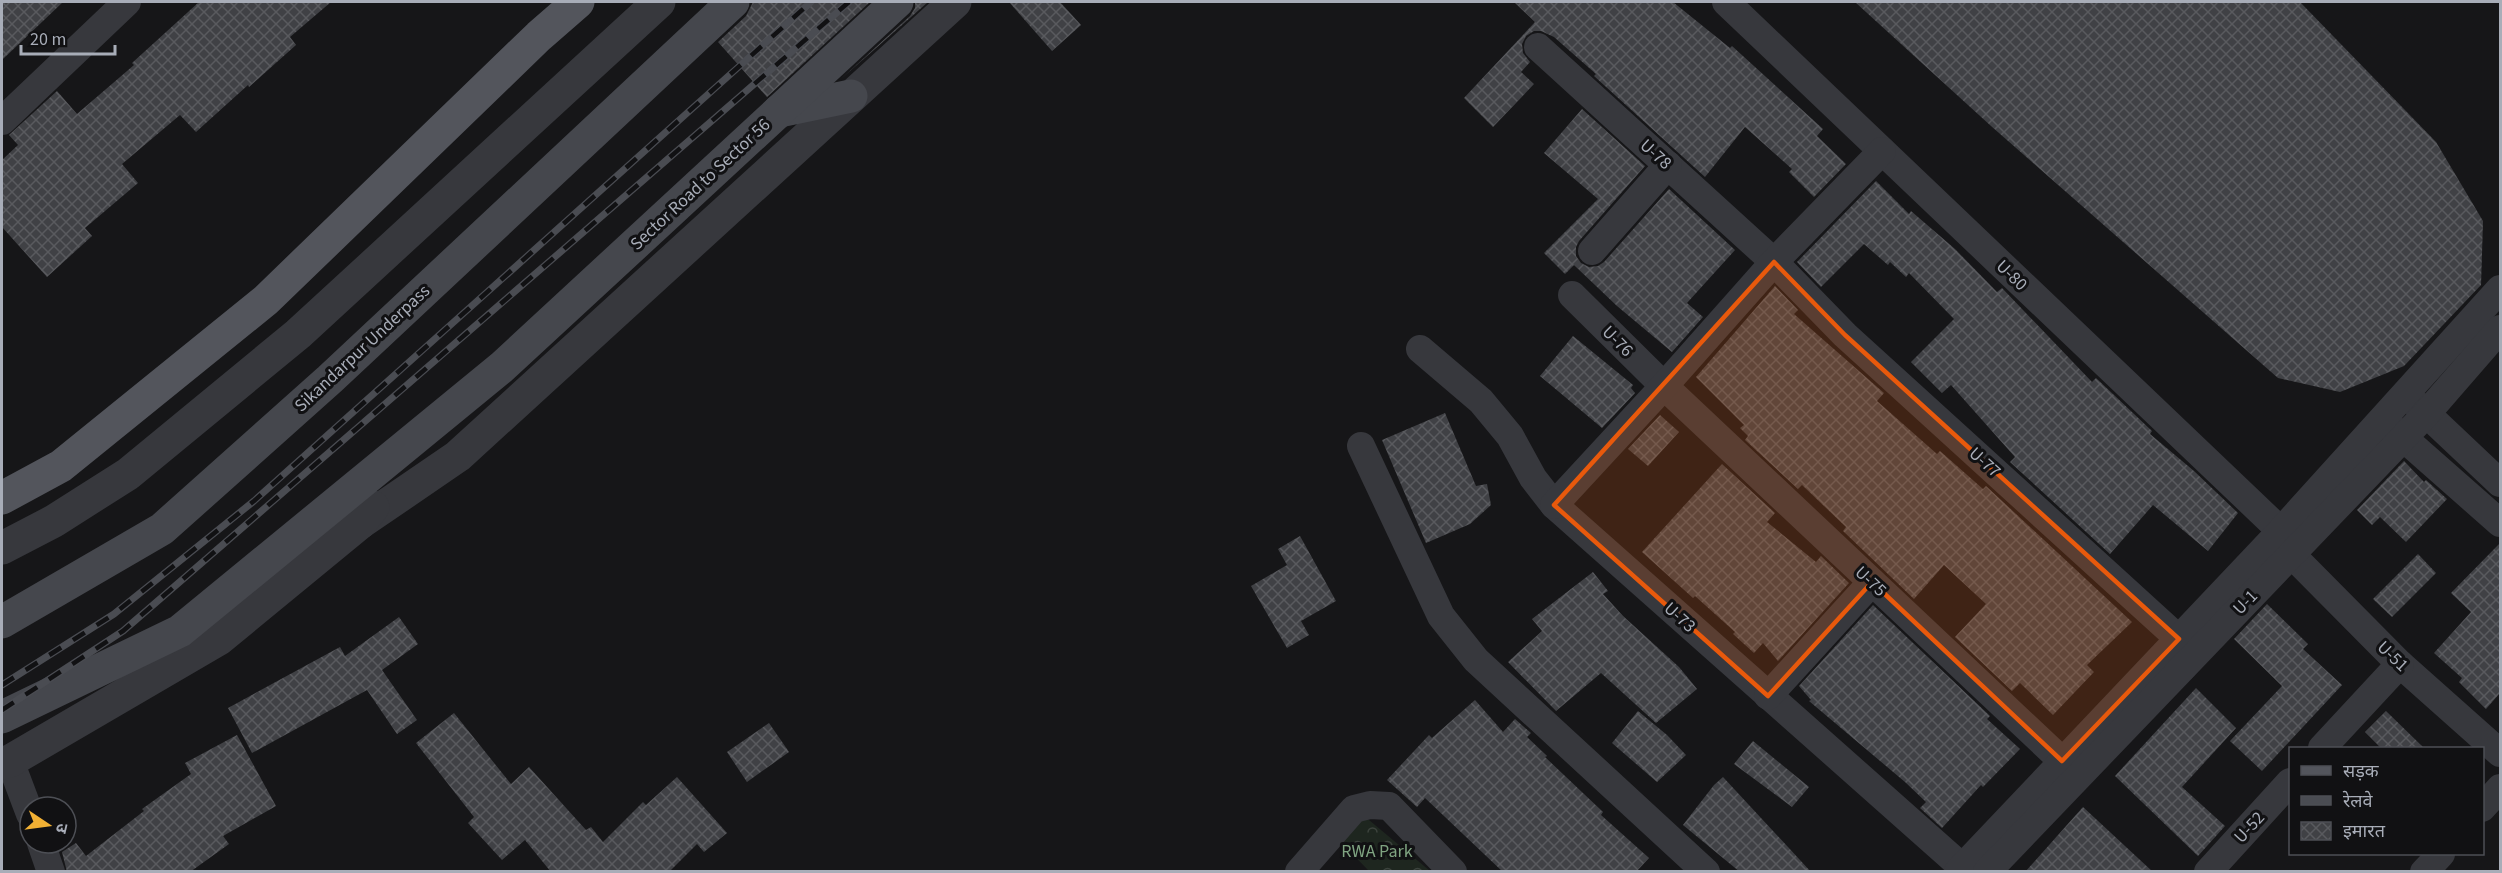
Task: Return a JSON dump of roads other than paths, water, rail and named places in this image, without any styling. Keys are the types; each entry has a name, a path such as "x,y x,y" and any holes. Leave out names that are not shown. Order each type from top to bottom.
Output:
{"main road":[{"path":"2,498 61,466 266,300 539,36 578,2"},
{"name":"Sikandarpur Underpass","path":"2,622 162,529 330,378 733,2"},
{"name":"Sector Road to Sector 56","path":"502,367 897,2"},
{"path":"779,111 851,96"},
{"path":"2,717 180,631 502,367"}],"street":[{"path":"2,121 127,2"},
{"path":"2,548 54,521 128,474 271,356 659,2"},
{"path":"21,795 6,762 219,639 360,523 458,456 955,2"},
{"name":"U-80","path":"1726,2 2286,543"},
{"name":"U-78","path":"1538,46 1774,262"},
{"path":"1554,505 1774,262 1882,151"},
{"path":"1592,251 1668,165"},
{"name":"U-77","path":"1774,262 1845,335 2179,639"},
{"path":"2500,289 2405,394 2393,429 2500,523"},
{"name":"U-76","path":"1572,295 1664,386"},
{"name":"U-1","path":"1969,870 2070,768 2182,667 2286,543 2393,429 2427,413 2500,329"},
{"name":"U-73","path":"1420,349 1481,401 1510,436 1533,478 1554,505 1768,696 1969,870"},
{"path":"360,523 502,367"},
{"name":"U-75","path":"1664,386 2070,768"},
{"path":"2405,394 2500,483"},
{"path":"1361,446 1441,616 1476,660 1706,872"},
{"name":"U-1","path":"2070,768 2179,639 2261,551 2286,543"},
{"name":"U-51","path":"2286,543 2400,664 2500,753"},
{"path":"1768,696 1872,582"},
{"path":"2179,639 2182,667"},
{"path":"2323,747 2400,664"},
{"name":"U-52","path":"2208,872 2289,783"},
{"path":"2484,806 2500,788"},
{"path":"1299,872 1354,809 1370,805 1389,806 1453,872"},
{"path":"45,855 51,872"},
{"path":"2424,872 2440,855"}],"railway":[{"path":"2,685 114,614 254,501 811,2"},
{"path":"2,710 123,631 849,2"}],"park label":[{"name":"RWA Park","path":"1377,851"}]}
